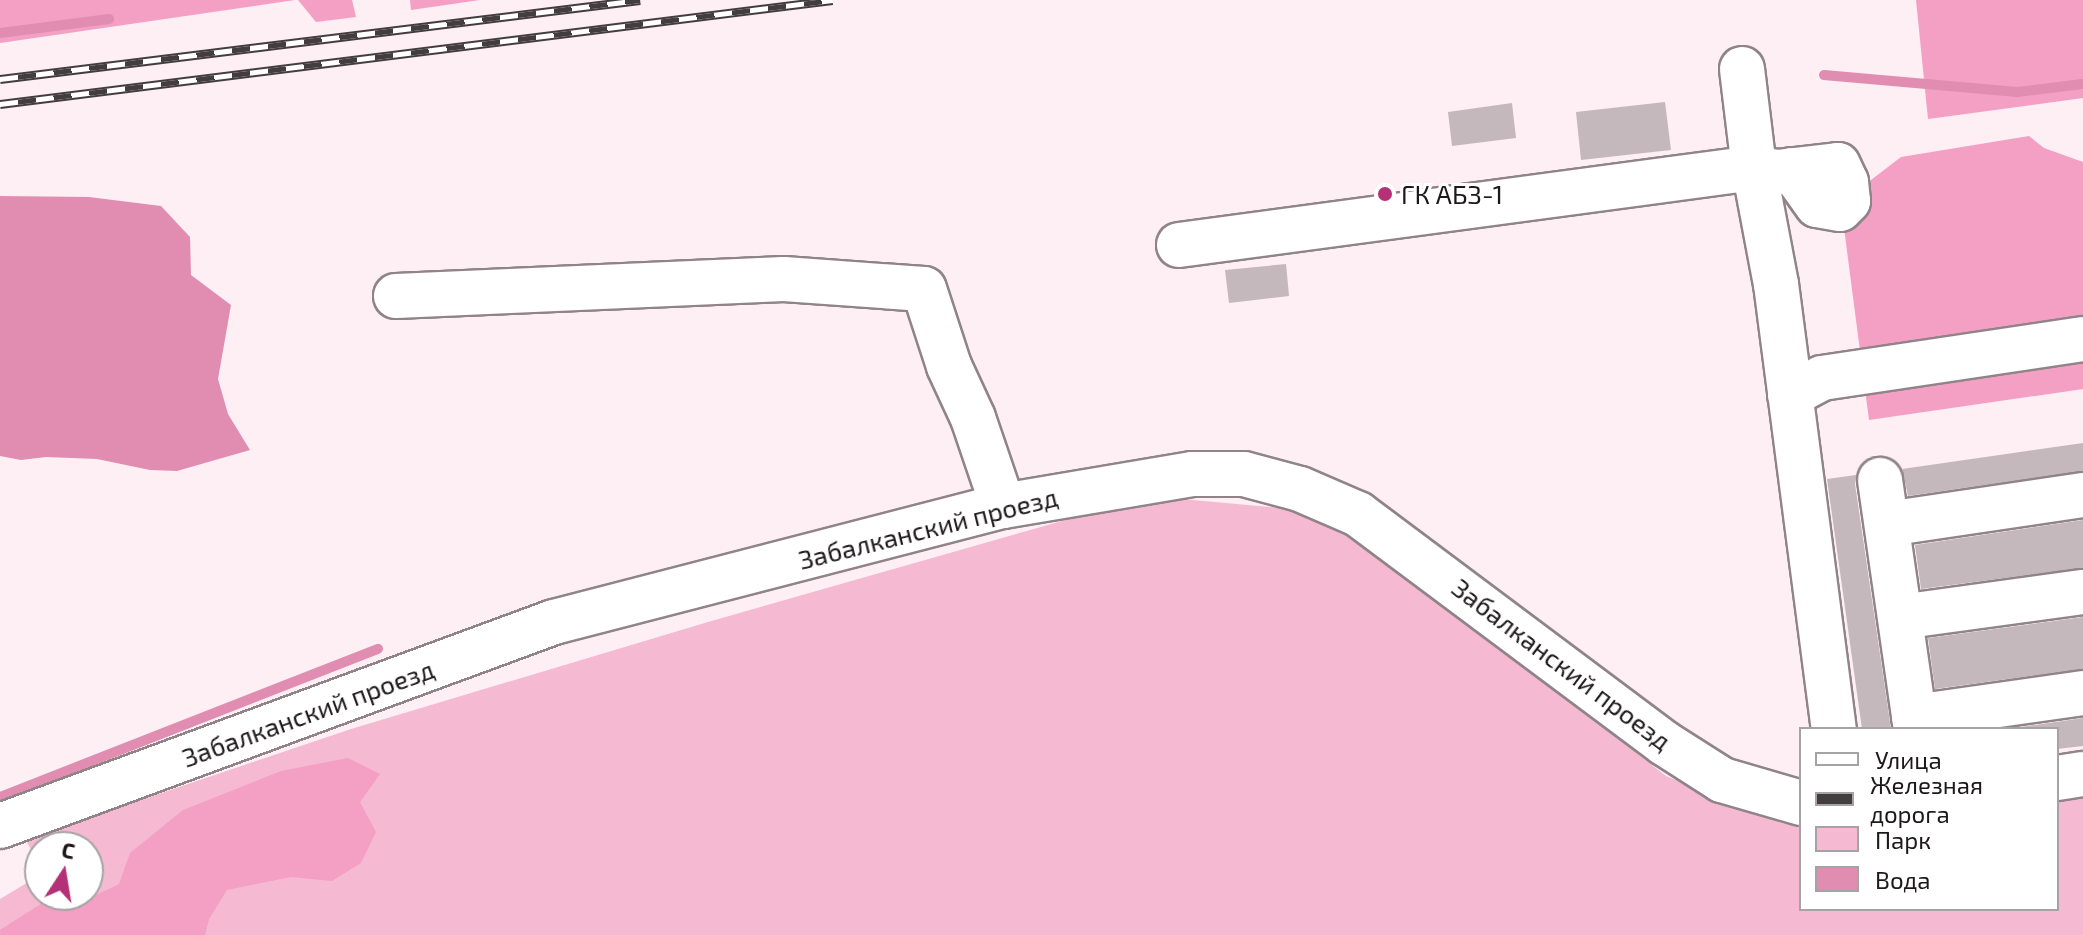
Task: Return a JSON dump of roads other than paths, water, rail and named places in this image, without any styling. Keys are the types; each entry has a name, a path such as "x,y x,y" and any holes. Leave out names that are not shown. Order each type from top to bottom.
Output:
{"street":[{"path":"1742,69 1773,169 1776,284 1834,727"},
{"path":"1179,245 1773,169"},
{"path":"396,296 784,279 924,289 949,366 973,418 1003,506"},
{"path":"1790,395 1822,378 2083,339"},
{"name":"Забалканский проезд","path":"0,826 554,622 1003,506 1192,474 1244,474 1300,489 1358,514 1664,743 1722,780 1799,802"},
{"path":"1880,480 1915,723 2083,693"},
{"path":"1887,524 2083,495"},
{"path":"1900,617 2083,592"},
{"path":"2059,778 2083,774"}],"water":[{"path":"0,196 89,197 161,206 190,237 191,275 231,305 218,379 228,414 250,450 177,471 150,470 97,459 46,457 21,460 0,456"}],"waterway":[{"path":"0,33 109,19"},
{"path":"1824,75 2017,92 2083,84"},
{"path":"0,797 378,649"}],"railway":[{"path":"0,79 640,0"},
{"path":"0,104 833,0"}],"place":[{"name":"ГК АБЗ-1","path":"1385,194"}]}
